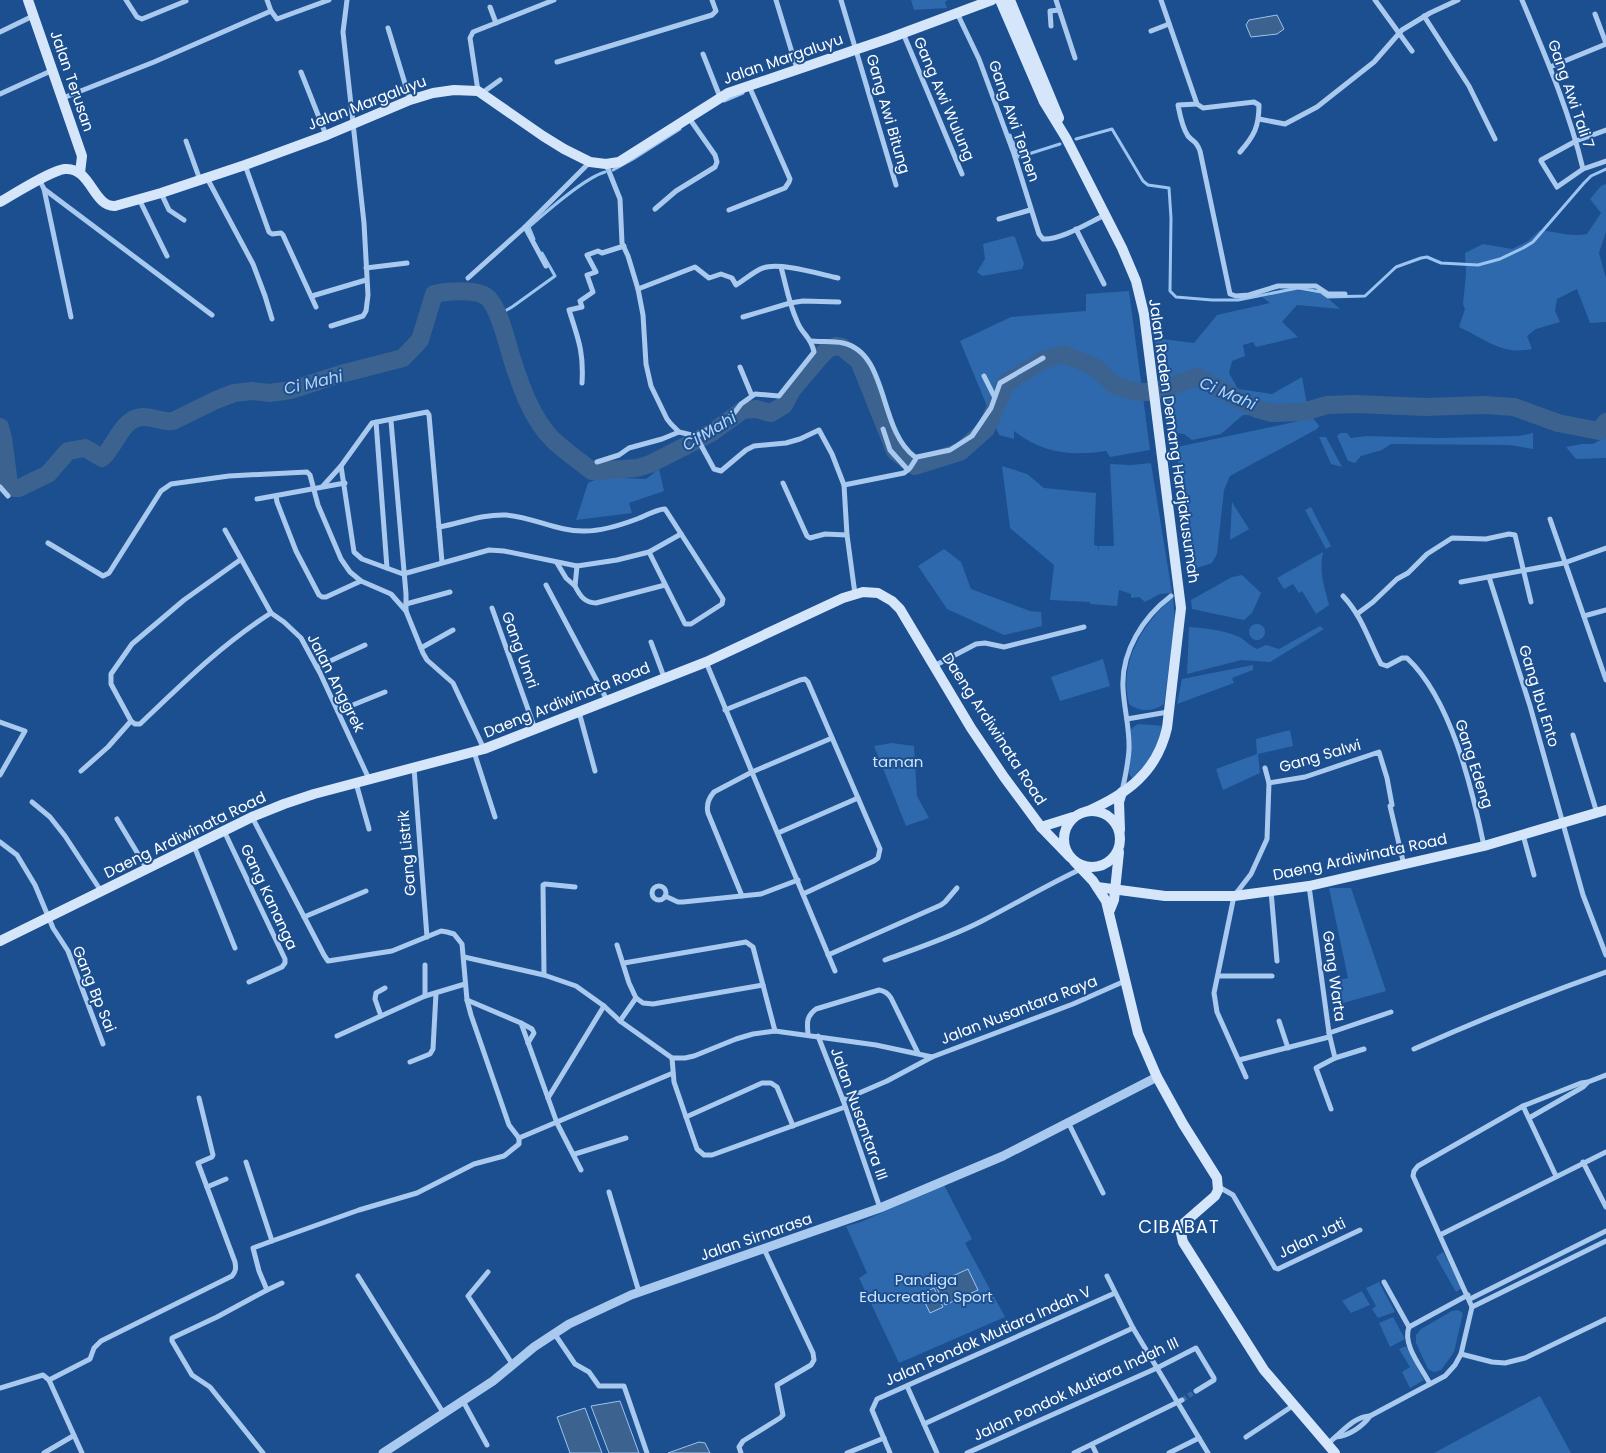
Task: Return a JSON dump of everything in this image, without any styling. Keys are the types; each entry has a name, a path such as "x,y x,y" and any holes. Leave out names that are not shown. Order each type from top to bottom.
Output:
{"main road":[{"name":"Jalan Terusan","path":"28,0 82,156 80,173"},
{"name":"Jalan Margaluyu","path":"80,173 103,202 108,206 115,206 204,179 327,136 410,100 433,93 454,90 480,92 543,136 590,162 606,164 619,162 720,97 992,0"},
{"name":"Jalan Raden Demang Hardjakusumah","path":"1000,0 1044,102 1066,138 1105,214 1136,281 1144,314 1181,608 1169,712"},
{"name":"Jalan Raden Demang Hardjakusumah","path":"1010,0 1052,99 1066,138"},
{"path":"0,202 42,185 65,169 71,169 80,173"},
{"name":"Daeng Ardiwinata Road","path":"0,941 252,817 284,804 314,794 479,750 706,662 831,603 870,592 878,593 892,601 900,609 971,728 1040,827 1097,887 1165,896 1234,896 1309,886 1484,846 1602,811"},
{"name":"Daeng Ardiwinata Road","path":"1040,827 1061,822 1106,803 1141,778 1157,757 1163,743 1169,712"},
{"path":"1110,910 1114,900 1121,840 1119,802 1122,792"},
{"path":"1119,848 1115,856 1108,863 1100,867 1091,868 1075,862 1064,842 1068,826 1084,813 1096,811 1110,818 1120,831"},
{"path":"1097,887 1110,910 1124,981 1138,1033 1157,1078 1183,1124 1218,1178 1219,1187 1215,1196 1184,1223 1183,1242 1264,1370 1334,1453"}],"street":[{"path":"126,0 137,17 142,19 186,1"},
{"path":"267,0 271,11 277,19 329,0"},
{"path":"331,326 363,316 366,311 368,295 364,223 343,32 347,0"},
{"path":"500,80 480,92 470,38 473,32 554,0"},
{"path":"557,62 712,15 716,10 712,0"},
{"path":"776,0 797,69"},
{"name":"Gang Awi Bitung","path":"842,0 896,185"},
{"path":"1056,0 1075,58"},
{"path":"1161,0 1197,104"},
{"path":"1375,0 1412,51"},
{"path":"1442,0 1445,6"},
{"path":"1259,119 1285,124 1316,107 1374,62 1399,32 1424,16 1458,0"},
{"name":"Gang Awi Tali 7","path":"1522,0 1550,67 1576,142 1582,168 1557,187 1541,160 1576,142"},
{"path":"490,7 496,23"},
{"path":"1051,26 1050,11 1059,10"},
{"path":"63,98 163,59 271,11"},
{"name":"Gang Awi Temen","path":"957,13 979,59 1014,154 1038,234 1043,239 1050,240 1076,229"},
{"path":"1550,67 1606,43 1594,14"},
{"path":"0,32 33,16"},
{"path":"1424,16 1469,86 1495,139"},
{"path":"1151,31 1169,24"},
{"path":"388,28 410,100"},
{"name":"Gang Awi Wulung","path":"902,33 962,174"},
{"path":"703,54 720,97"},
{"path":"0,94 53,70"},
{"path":"301,72 327,136"},
{"path":"729,210 785,188 790,178 749,86"},
{"path":"1240,152 1254,134 1259,119 1259,104 1257,102 1203,108 1197,104 1178,105 1184,129 1189,137 1198,143 1230,294 1236,296 1248,295 1278,286 1316,286 1328,294 1345,294"},
{"path":"654,209 676,191 716,167 717,162 714,155 689,118"},
{"path":"1576,142 1606,130"},
{"path":"186,141 204,179 252,264 272,319"},
{"path":"1582,168 1606,161"},
{"path":"468,278 525,227 590,162"},
{"path":"606,164 620,199 620,227 643,315 646,364 652,386 667,419 679,432 696,436 728,418 741,404 752,396 760,394 779,396 814,352 812,341 797,323 790,303 782,267"},
{"path":"245,165 269,232 272,234 281,233 283,235 316,307"},
{"path":"42,185 212,315"},
{"path":"42,185 71,317"},
{"path":"161,193 169,210 184,220"},
{"path":"139,200 167,256"},
{"path":"999,219 1030,210"},
{"path":"1104,284 1076,229 1105,214"},
{"path":"525,227 546,266"},
{"path":"582,383 582,348 569,310 582,307 580,301 593,292 587,275 596,272 587,255 598,251 602,253 624,246"},
{"path":"366,268 407,263"},
{"path":"638,290 695,267 709,278 721,274 732,278 736,285 764,268 775,265 838,278"},
{"path":"312,296 366,280"},
{"path":"743,318 790,303 803,301 839,302"},
{"path":"812,341 843,343 861,352 878,377 891,423 897,436 915,459"},
{"path":"844,485 904,473 915,459 950,450 972,436 992,408 994,396 1000,383 1043,358"},
{"path":"740,367 752,396"},
{"path":"984,376 994,396"},
{"path":"323,486 341,466 366,429 376,422 391,421 424,412 429,415 442,562"},
{"path":"391,421 406,611"},
{"path":"376,422 387,568"},
{"path":"883,429 890,450 909,469"},
{"path":"696,436 714,469 721,470 754,446 793,441 819,430 835,460 844,485 847,534 855,595"},
{"path":"597,462 619,455 629,448 679,432"},
{"path":"341,466 354,552 362,559 404,574 489,550 504,551 577,566 617,560 649,552 681,534"},
{"path":"48,543 103,576 110,573 162,491 170,484 229,476 305,471 310,475 318,505 340,559 350,572 361,580 390,594 406,611 428,660 453,683 479,750 495,817"},
{"path":"257,499 345,483"},
{"path":"783,483 807,536 810,538 825,534 847,534"},
{"path":"0,487 8,496"},
{"path":"276,496 296,551 319,595 326,597 361,580"},
{"path":"439,527 459,524 482,516 505,515 576,531 599,530 664,508 723,602 722,604 688,625 686,624 649,552"},
{"path":"1550,519 1564,564 1606,680"},
{"name":"Jalan Anggrek","path":"224,530 272,613 301,638 317,667 369,779"},
{"path":"1357,614 1398,579 1408,573 1427,554 1452,538 1486,539 1509,534 1515,535 1531,602"},
{"path":"1461,582 1564,564 1606,548"},
{"path":"240,560 184,600 132,644 111,674 111,684 131,720 135,724 140,724 211,657 247,628 272,613"},
{"path":"557,563 566,578 575,586 587,602 596,603 665,586"},
{"path":"575,586 577,566"},
{"name":"Gang Ibu Ento","path":"1489,577 1530,706 1583,895 1606,955"},
{"path":"546,585 607,701"},
{"path":"406,604 450,592"},
{"path":"1122,792 1129,751 1123,687 1124,670 1130,649 1140,630 1159,605 1171,596"},
{"name":"Gang Edeng","path":"1343,596 1357,614 1382,664 1387,666 1402,658 1407,658 1434,692 1452,726 1477,812 1484,846"},
{"name":"Gang Umri","path":"492,608 535,729"},
{"path":"1584,616 1606,610"},
{"path":"934,666 976,644 985,643 1004,647 1084,627"},
{"path":"421,648 453,630"},
{"path":"651,642 664,678"},
{"path":"317,667 365,645"},
{"path":"706,662 835,971"},
{"path":"725,710 805,679 808,682 880,849 878,858 803,894"},
{"path":"338,711 385,692"},
{"path":"579,712 595,771"},
{"path":"1127,719 1169,712"},
{"path":"81,771 108,747 131,720"},
{"path":"0,722 25,731 0,775"},
{"path":"1573,735 1602,811"},
{"path":"742,896 706,807 710,797 714,792 752,772 832,738"},
{"name":"Gang Salwi","path":"1269,783 1305,777 1379,752 1387,778 1392,805 1390,806 1392,822 1404,865"},
{"name":"Gang Listrik","path":"414,768 427,937"},
{"path":"1246,1078 1240,1060 1217,1012 1214,994 1234,896 1251,874 1265,846 1268,825 1269,783 1265,768"},
{"path":"356,783 369,829"},
{"path":"778,833 858,798"},
{"path":"32,802 50,817 102,892"},
{"path":"252,817 328,961 392,951 441,931 454,934 462,944 467,1000 509,1125 519,1138 519,1144 504,1156 474,1164 417,1193 359,1210 253,1248 267,1290"},
{"path":"117,819 147,869"},
{"name":"Gang Kananga","path":"224,831 285,959 282,967 249,982"},
{"path":"1523,835 1534,875"},
{"name":"Gang Bp Sai","path":"0,842 17,854 35,885 48,917 60,941 68,951 103,1044"},
{"path":"194,846 236,948"},
{"path":"885,960 935,942 966,928 1075,862"},
{"path":"665,896 678,902 683,902 761,894 798,880"},
{"path":"544,975 543,886 545,884 575,886"},
{"name":"Gang Warta","path":"1240,1060 1329,1035 1309,886"},
{"path":"828,955 941,905 946,902 957,888"},
{"path":"304,917 366,891"},
{"path":"1271,891 1277,961"},
{"path":"624,962 746,942 753,948 775,1031"},
{"path":"617,945 624,962 629,983 636,998 643,1003 653,1004 763,985"},
{"path":"464,957 544,975 576,986 604,1006 620,1021 672,1058 673,1073 686,1116 697,1149 704,1155 712,1155 845,1107"},
{"path":"424,966 425,996"},
{"path":"1414,1049 1482,1019 1606,972"},
{"path":"1218,976 1272,976"},
{"name":"Jalan Nusantara Raya","path":"672,1058 694,1056 745,1037 775,1031 808,1034 932,1056 1073,1004 1124,981"},
{"path":"337,1036 425,996 465,984"},
{"path":"381,1016 375,997 376,993 385,988"},
{"path":"808,1034 807,1020 816,1009 852,997 883,990 891,998 918,1053"},
{"path":"410,1062 430,1054 433,1050 436,993"},
{"path":"620,1021 636,998"},
{"path":"467,1000 532,1029 534,1033 528,1043"},
{"path":"548,1098 604,1006"},
{"path":"1335,1058 1329,1035 1391,1012"},
{"path":"1279,1021 1288,1048"},
{"path":"521,1023 557,1123 575,1154 581,1170"},
{"name":"Jalan Nusantara III","path":"818,1036 843,1100 878,1205"},
{"path":"1331,1110 1316,1068 1335,1058 1364,1049"},
{"path":"843,1100 888,1081 932,1056"},
{"path":"519,1138 673,1073"},
{"path":"1327,1444 1340,1431 1363,1416 1370,1416 1445,1376 1455,1365 1461,1354 1472,1307 1414,1176 1414,1171 1418,1166 1523,1106 1581,1083 1606,1076"},
{"name":"Jalan Sirnarasa","path":"383,1453 493,1381 534,1347 569,1324 639,1292 764,1249 1003,1156 1157,1078"},
{"path":"1528,1118 1583,1087 1588,1082"},
{"path":"686,1116 762,1083 771,1083 777,1087 793,1126"},
{"path":"49,1380 90,1359 94,1348 101,1341 232,1276 236,1269 198,1162 213,1155 199,1098"},
{"path":"1523,1106 1556,1176"},
{"path":"1068,1122 1103,1194"},
{"path":"575,1154 626,1138"},
{"path":"1440,1235 1606,1152"},
{"path":"246,1162 272,1241"},
{"path":"1583,1162 1606,1207"},
{"path":"207,1187 226,1179"},
{"name":"Jalan Jati","path":"1219,1187 1233,1195 1275,1268 1278,1269 1360,1230"},
{"path":"608,1192 639,1292"},
{"path":"1430,1384 1410,1346 1407,1332 1409,1327 1606,1231"},
{"path":"1472,1307 1606,1241"},
{"path":"741,1453 740,1447 743,1441 783,1415 776,1389 777,1385 811,1365 814,1360 813,1354 764,1249"},
{"path":"488,1272 468,1296 513,1366"},
{"path":"358,1276 444,1414"},
{"path":"1107,1276 1133,1328 1180,1402 1208,1453"},
{"path":"1384,1282 1409,1327"},
{"path":"263,1453 210,1387 192,1375 172,1341 175,1336 217,1317 282,1283"},
{"name":"Jalan Pondok Mutiara Indah V","path":"884,1438 872,1410 877,1399 1115,1293"},
{"path":"1461,1354 1492,1362 1505,1363 1526,1358 1606,1319"},
{"path":"924,1424 1133,1328"},
{"path":"554,1333 576,1364 589,1372 599,1386 624,1386 647,1453"},
{"name":"Jalan Pondok Mutiara Indah III","path":"967,1453 1157,1368 1196,1348 1214,1380 1196,1391"},
{"path":"0,1388 43,1375 49,1380 82,1453"},
{"path":"907,1386 937,1453"},
{"path":"463,1401 487,1445"},
{"path":"1074,1453 1180,1402"},
{"path":"1246,1437 1294,1405"},
{"path":"1336,1437 1344,1436 1366,1422 1370,1416"},
{"path":"1354,1422 1358,1427"},
{"path":"44,1453 73,1436"},
{"path":"847,1453 884,1438 890,1453"},
{"path":"1169,1453 1199,1438"},
{"path":"1092,1445 1096,1453"}],"green space":[{"path":"911,0 948,0 945,2 947,8 914,10"},
{"path":"1606,184 1606,232 1599,253 1606,278 1606,322 1590,323 1577,289 1557,299 1555,311 1560,322 1536,329 1527,336 1532,349 1522,351 1502,348 1459,327 1465,309 1463,304 1466,274 1465,253 1483,244 1512,249 1528,241 1540,230 1570,235 1587,234 1601,213 1590,199 1601,186"},
{"path":"1012,236 1015,237 1024,264 1022,269 982,276 977,272 985,259 983,244"},
{"path":"1296,290 1323,294 1340,309 1297,305 1282,322 1298,337 1256,347 1253,342 1243,345 1245,356 1232,361 1229,373 1238,389 1272,394 1302,377 1307,405 1276,416 1243,415 1221,434 1192,440 1184,434 1168,432 1155,338 1194,343 1217,315 1270,303 1262,297"},
{"path":"1129,291 1150,450 1110,457 1106,451 1093,453 1058,452 1036,445 1014,431 1014,439 999,435 960,341 1011,317 1086,311 1086,294"},
{"path":"1313,418 1319,426 1317,429 1230,476 1224,490 1217,554 1212,563 1188,571 1177,447"},
{"path":"1340,433 1347,433 1351,438 1367,436 1438,438 1519,436 1533,433 1533,449 1509,445 1391,444 1382,450 1361,456 1355,463 1348,461 1337,436"},
{"path":"1319,437 1326,437 1342,467 1331,464"},
{"path":"1606,437 1606,458 1576,459 1566,447 1593,444"},
{"path":"1151,463 1172,593 1160,594 1145,602 1139,597 1131,598 1131,594 1119,590 1117,606 1090,604 1090,602 1050,600 1054,565 1010,528 1002,466 1027,474 1044,488 1096,493 1094,545 1098,546 1098,551 1099,546 1114,546 1110,464 1131,465"},
{"path":"659,469 664,491 629,503 632,513 576,520 588,483 601,477 646,479"},
{"path":"1232,502 1249,529 1230,540"},
{"path":"1311,507 1331,546 1326,549 1305,510"},
{"path":"944,549 961,562 971,589 1030,611 1041,612 1042,626 1004,635 947,609 918,566"},
{"path":"1323,552 1322,573 1329,605 1316,614 1302,591 1299,593 1293,584 1284,589 1277,578"},
{"path":"1242,575 1261,593 1252,613 1244,620 1192,609 1191,600 1232,577"},
{"path":"1173,597 1175,622 1164,704 1151,710 1137,709 1129,704 1127,674 1130,659 1143,631 1162,607"},
{"path":"1254,624 1260,624 1265,629 1263,638 1254,640 1249,635 1249,629"},
{"path":"1320,626 1324,629 1270,662 1241,660 1187,674 1189,627 1232,634 1240,637 1257,649 1266,645 1279,649"},
{"path":"1103,659 1110,686 1060,701 1051,677"},
{"path":"1253,665 1253,670 1232,678 1234,683 1177,704 1182,679"},
{"path":"1138,724 1166,726 1161,749 1136,783 1129,774 1131,729"},
{"path":"1290,730 1293,746 1258,754 1260,773 1223,790 1216,769 1257,754 1256,739"},
{"name":"taman","path":"892,743 914,746 917,796 929,818 906,826 874,746"},
{"path":"1329,888 1351,888 1386,991 1336,1005 1330,982 1348,978"},
{"name":"Pandiga Educreation Sport","path":"944,1185 972,1239 965,1243 1005,1317 899,1363 859,1278 867,1273 846,1226 861,1222"},
{"path":"1443,1252 1462,1288 1456,1292 1436,1257"},
{"path":"1379,1282 1395,1312 1378,1318 1372,1309 1376,1306 1366,1288"},
{"path":"1362,1291 1370,1305 1351,1313 1342,1301"},
{"path":"1458,1310 1463,1313 1454,1352 1441,1370 1434,1372 1428,1369 1416,1343 1416,1335 1421,1329 1452,1311"},
{"path":"1393,1317 1405,1339 1390,1347 1379,1323"},
{"path":"1406,1346 1424,1380 1410,1388 1402,1372 1410,1367 1399,1349"},
{"path":"1540,1396 1571,1453 1434,1453"}],"shaded area":[{"path":"1277,15 1284,29 1277,34 1251,37 1246,25 1249,20"},
{"path":"968,1269 978,1290 945,1305 935,1284"},
{"path":"934,1288 943,1307 930,1313 921,1294"},
{"path":"620,1401 639,1453 609,1453 591,1406"},
{"path":"585,1408 602,1453 570,1453 557,1417"},
{"path":"699,1442 705,1443 710,1453 668,1453"}],"waterway":[{"path":"724,101 743,93"},
{"path":"613,170 680,129"},
{"path":"1076,139 1112,129 1143,181 1148,185 1169,188 1171,218 1170,291 1176,297 1212,300 1238,300 1298,288 1321,292 1328,297 1365,296 1396,267 1421,258 1427,257 1441,263 1478,265 1500,259 1533,242 1584,183 1591,176 1606,169"},
{"path":"1010,135 1019,157 1060,144"},
{"path":"534,239 529,227 576,188 596,175 605,172"},
{"path":"498,315 555,276 542,253"},
{"name":"Ci Mahi","path":"0,427 9,484 14,488 19,488 48,474 68,451 85,448 102,458 129,422 135,419 146,417 173,421 234,393 252,391 270,393 291,390 341,374 403,358 420,340 434,294 463,291 485,296 493,304 500,319 523,391 533,413 553,440 592,471 637,468 650,464 711,433 743,410 756,409 771,413 784,405 792,390 820,357 828,349 836,346 842,347 859,361 895,451 915,466 960,452 986,429 1006,383 1044,360 1063,354 1095,367 1114,385 1136,392 1155,392 1197,377 1257,409 1272,413 1303,412 1327,405 1356,404 1426,407 1483,405 1514,407 1558,423 1599,431 1606,422"}],"tunnel":[{"path":"1182,1400 1196,1391"}],"district":[{"name":"CIBABAT","path":"1179,1227"}]}
